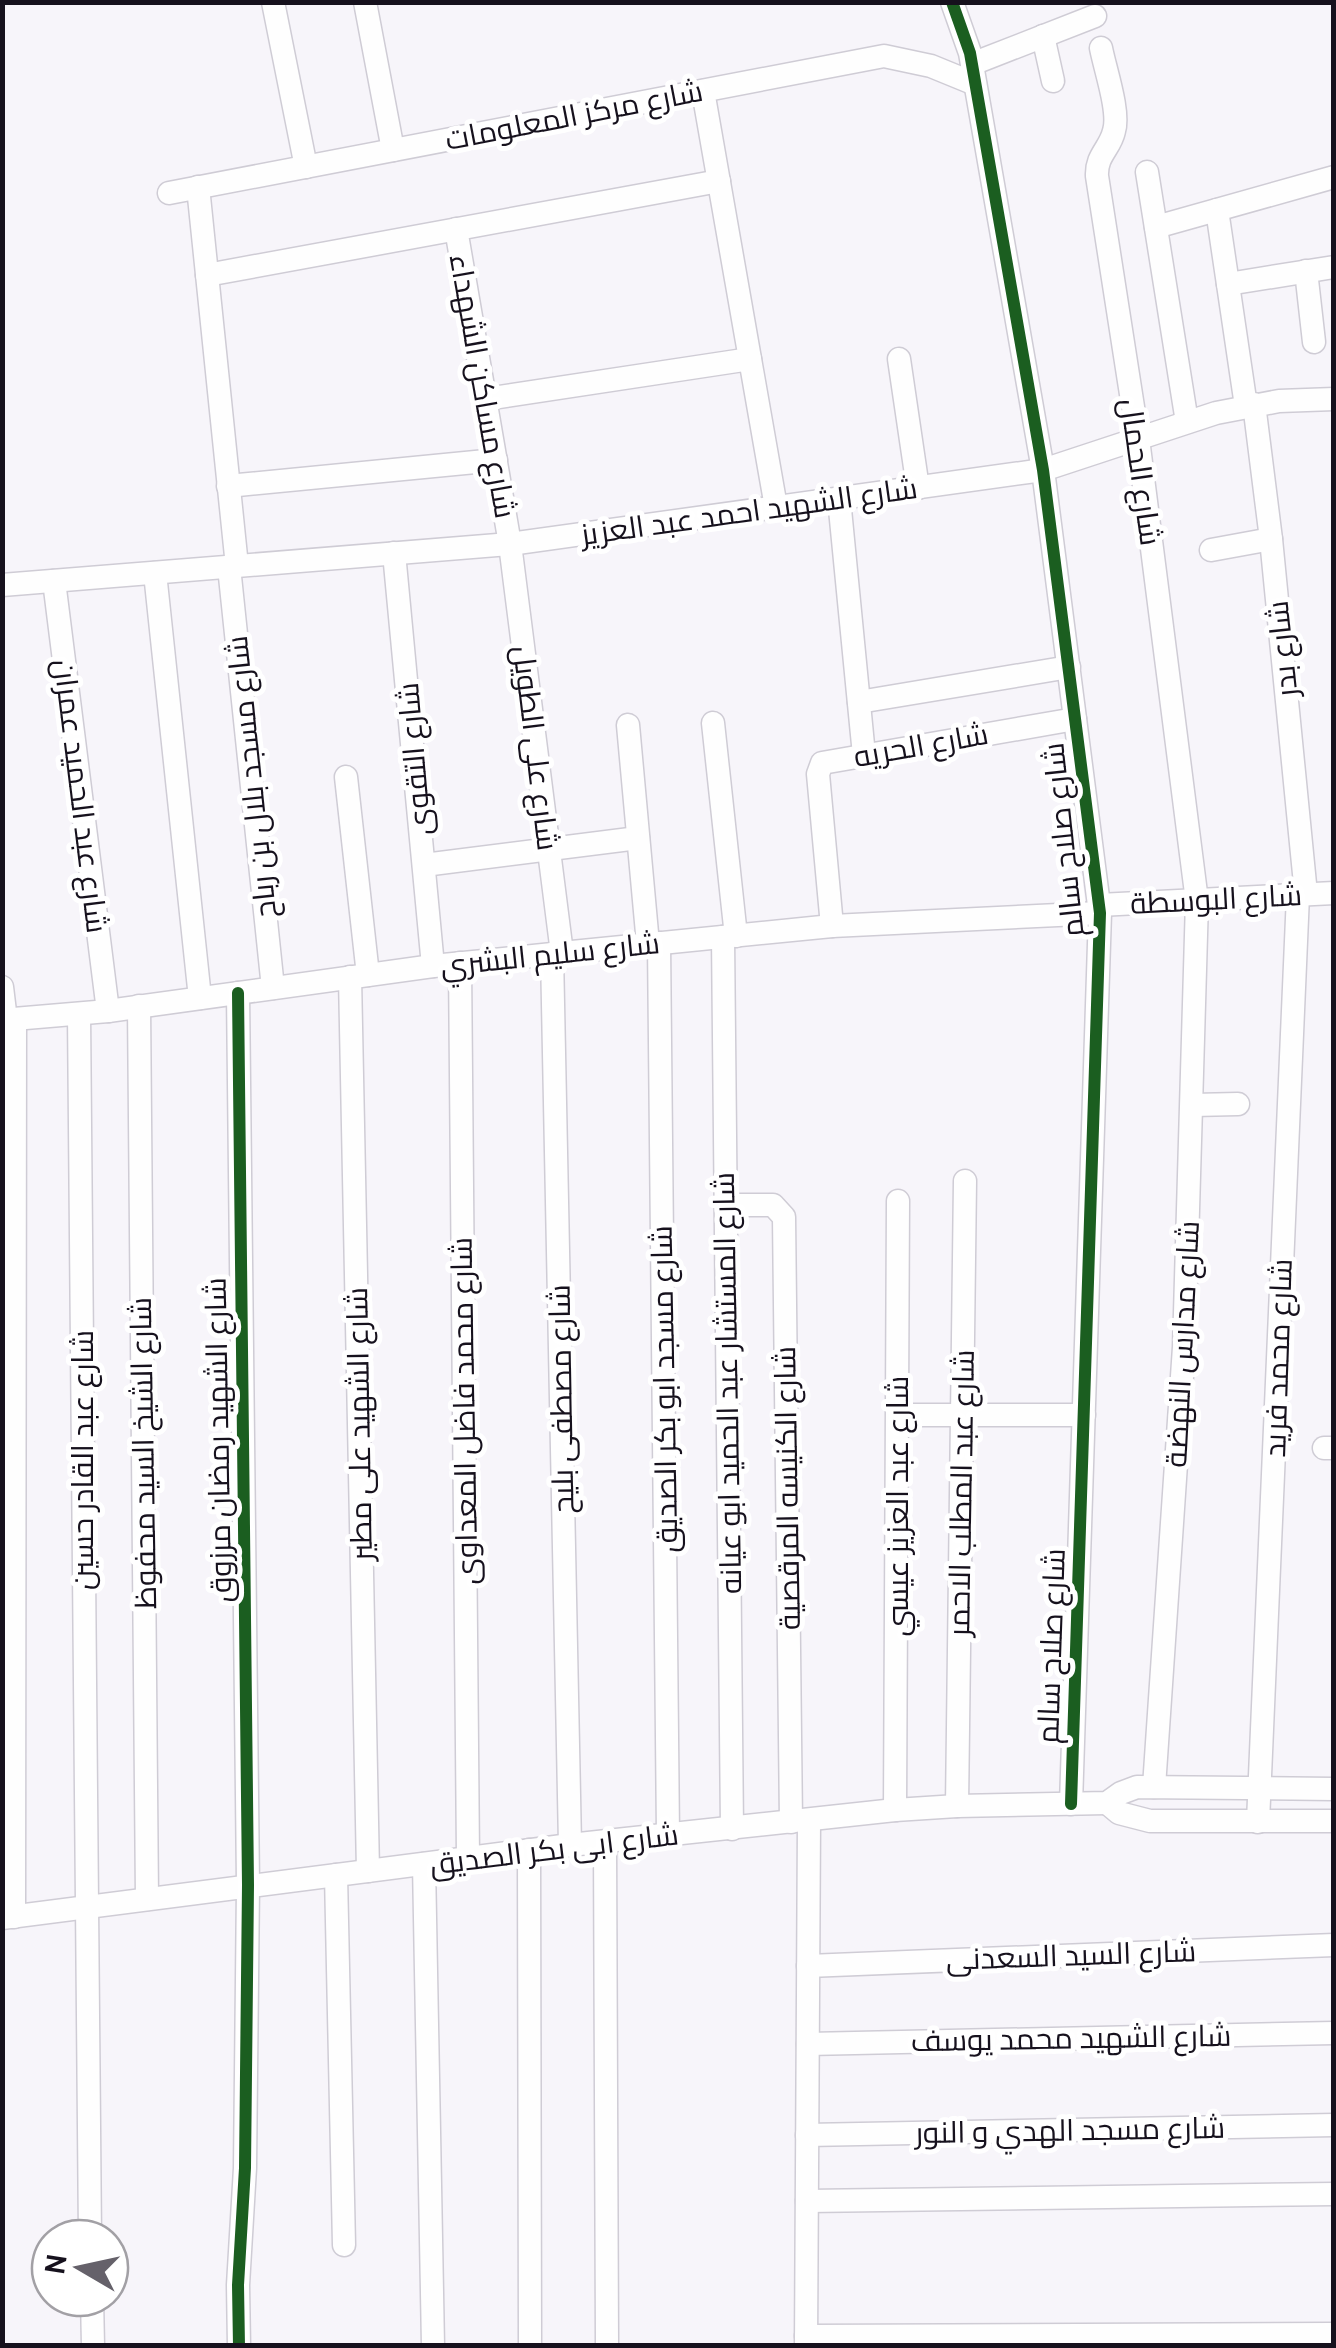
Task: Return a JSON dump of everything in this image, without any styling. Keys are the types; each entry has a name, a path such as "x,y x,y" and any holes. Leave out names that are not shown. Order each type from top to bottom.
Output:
{"street":[{"path":"273,2 306,166"},
{"path":"365,2 393,150"},
{"name":"شارع صلاح سالم","path":"952,2 974,74 1043,470 1100,909 1072,1804"},
{"path":"974,74 1043,36 1096,16"},
{"path":"1043,36 1053,80"},
{"name":"شارع الحمال","path":"1101,48 1116,120 1110,141 1098,157 1097,176 1138,439 1197,901"},
{"name":"شارع مركز المعلومات","path":"169,193 884,56 974,74"},
{"path":"703,91 776,507"},
{"path":"1147,172 1187,422"},
{"path":"1156,226 1334,177"},
{"path":"207,274 719,181"},
{"name":"شارع مسجد بلال بن رباح","path":"198,187 273,988"},
{"name":"شارع بدر","path":"1216,210 1271,539 1302,895"},
{"name":"شارع مساكن الشهداء","path":"456,229 510,544"},
{"path":"1228,284 1334,267"},
{"path":"1306,271 1314,342"},
{"path":"486,399 750,359"},
{"path":"900,359 918,488"},
{"name":"شارع الشهيد احمد عبد العزيز","path":"2,585 510,544 918,488 1043,470 1250,405 1334,399"},
{"path":"228,486 496,460"},
{"path":"838,498 864,755"},
{"path":"1211,550 1271,539"},
{"name":"شارع على الطويل","path":"510,544 549,849 557,953"},
{"name":"شارع التقوى","path":"394,553 434,966"},
{"path":"155,573 200,998"},
{"name":"شارع عبد الحميد عمران","path":"54,582 108,1012"},
{"path":"859,702 1069,667"},
{"name":"شارع الحريه","path":"832,926 819,766 825,761 1076,719"},
{"name":"شارع المستشار عبد الحميد ابو عيانه","path":"713,723 729,936 726,1205 732,1829"},
{"name":"شارع مسجد ابو بكر الصديق","path":"628,725 638,838 654,944 668,1836"},
{"name":"شارع الشهيد على مطير","path":"346,777 359,976 368,1871"},
{"path":"424,865 638,838"},
{"name":"شارع البوسطة","path":"1100,909 1334,893"},
{"name":"شارع محمد فريد","path":"1258,1822 1302,895"},
{"name":"شارع مدارس النهضة","path":"1154,1787 1184,1347 1197,901"},
{"name":"شارع سليم البشري","path":"8,1020 108,1012 434,966 557,953 832,926 1100,909"},
{"name":"شارع مصطفى بليح","path":"557,953 570,1845"},
{"name":"شارع محمد فاضل المعداوى","path":"460,963 468,1858"},
{"path":"2,987 8,1020 8,1918"},
{"name":"شارع الشهيد رمضان مرزوق","path":"238,993 248,1885 239,2346"},
{"name":"شارع الشيخ السيد محفوظ","path":"139,1006 147,1899"},
{"name":"شارع عبد القادر حسين","path":"79,1014 90,2218"},
{"path":"1193,1105 1238,1104"},
{"name":"شارع عبد المطلب الاحمر","path":"957,1806 966,1181"},
{"name":"شارع عبد العزيز عيسي","path":"896,1810 898,1201"},
{"name":"شارع الكنيسه المرقصية","path":"726,1205 772,1205 784,1217 800,1821 808,1966 806,2341"},
{"path":"898,1414 1084,1415"},
{"name":"شارع ابى بكر الصديق","path":"1107,1803 1120,1793 1137,1788 1334,1789"},
{"name":"شارع ابى بكر الصديق","path":"8,1918 570,1845 896,1810 1107,1803 1134,1820 1334,1821"},
{"path":"606,1842 608,2346"},
{"path":"529,1850 530,2346"},
{"path":"424,1864 434,2346"},
{"path":"336,1875 344,2246"},
{"name":"شارع السيد السعدنى","path":"808,1966 1334,1945"},
{"name":"شارع الشهيد محمد يوسف","path":"808,2044 1334,2033"},
{"name":"شارع مسجد الهدي و النور","path":"807,2134 1334,2124"},
{"path":"806,2201 1334,2194"},
{"path":"92,2318 93,2346"},
{"path":"806,2341 1334,2334"}],"cycle path":[{"path":"952,2 970,53 1043,470 1100,913 1071,1804"},
{"path":"238,993 248,1885 239,2346"}]}
